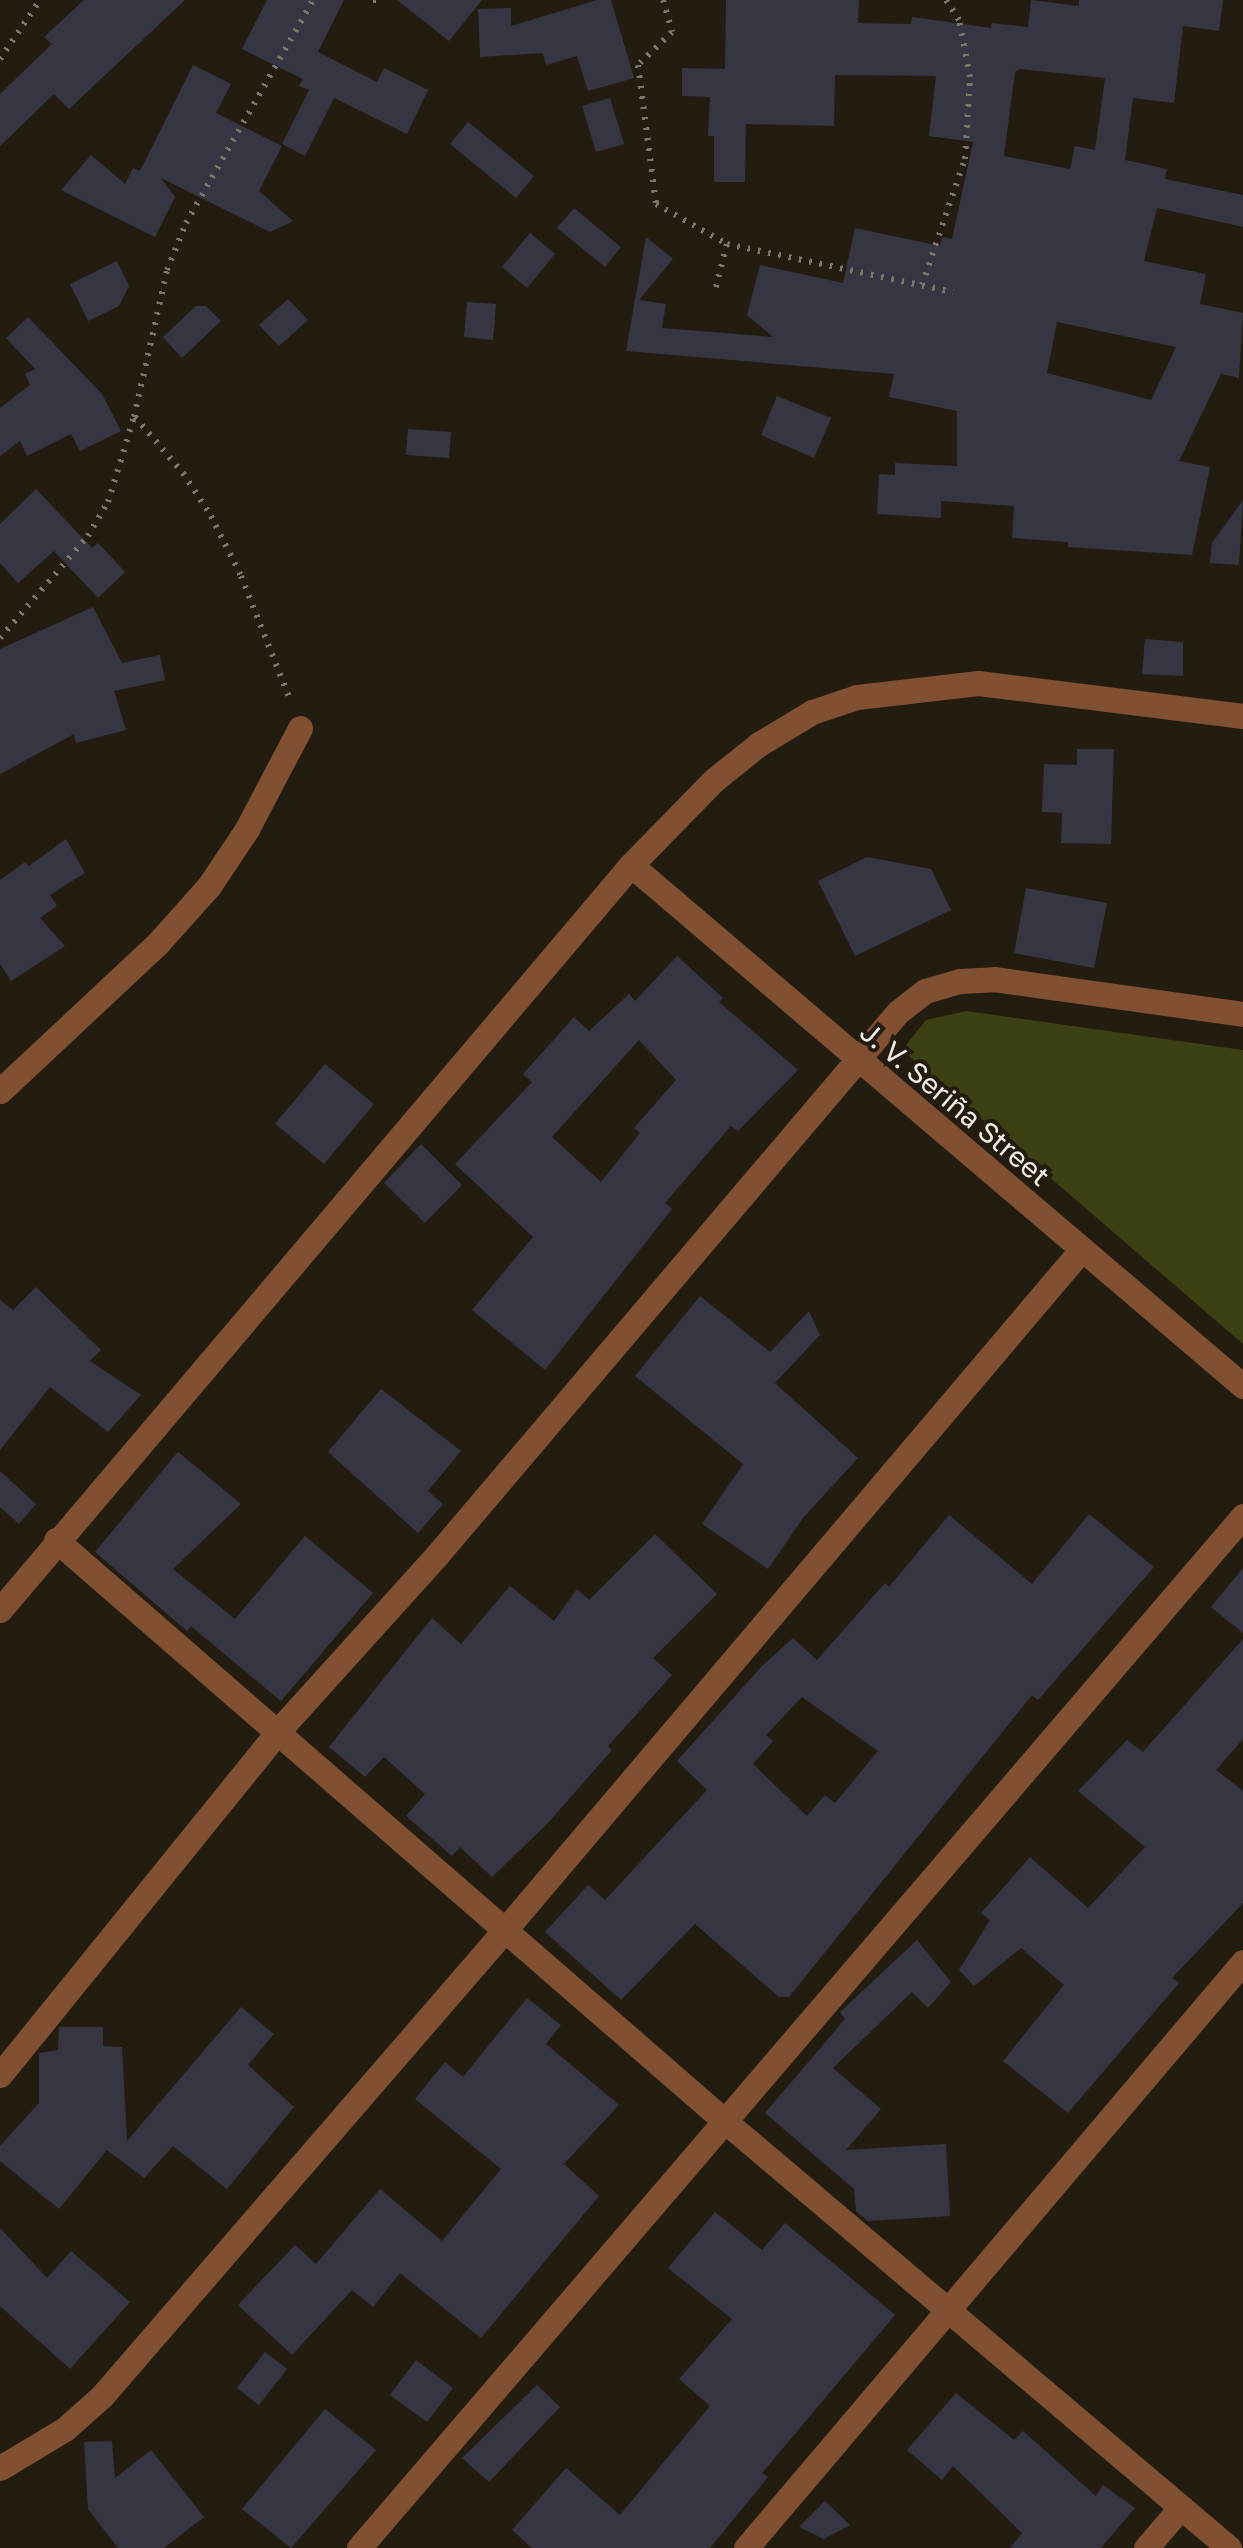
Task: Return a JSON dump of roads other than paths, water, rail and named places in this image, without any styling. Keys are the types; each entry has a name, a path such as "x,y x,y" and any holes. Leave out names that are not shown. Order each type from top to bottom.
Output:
{"street":[{"path":"0,1610 632,865 714,780 759,744 812,712 857,697 978,683 1243,716"},
{"path":"0,1091 158,942 209,886 247,830 300,728"},
{"name":"J. V. Seriña Street","path":"632,865 856,1060 1243,1386"},
{"path":"0,2075 279,1730 437,1555 898,1012 925,991 960,981 994,979 1243,1014"},
{"path":"0,2468 66,2430 102,2396 504,1931 1082,1249"},
{"path":"359,2548 1243,1516"},
{"path":"56,1540 727,2123 1229,2548"},
{"path":"746,2548 1243,1962"},
{"path":"1146,2548 1182,2506"}]}
